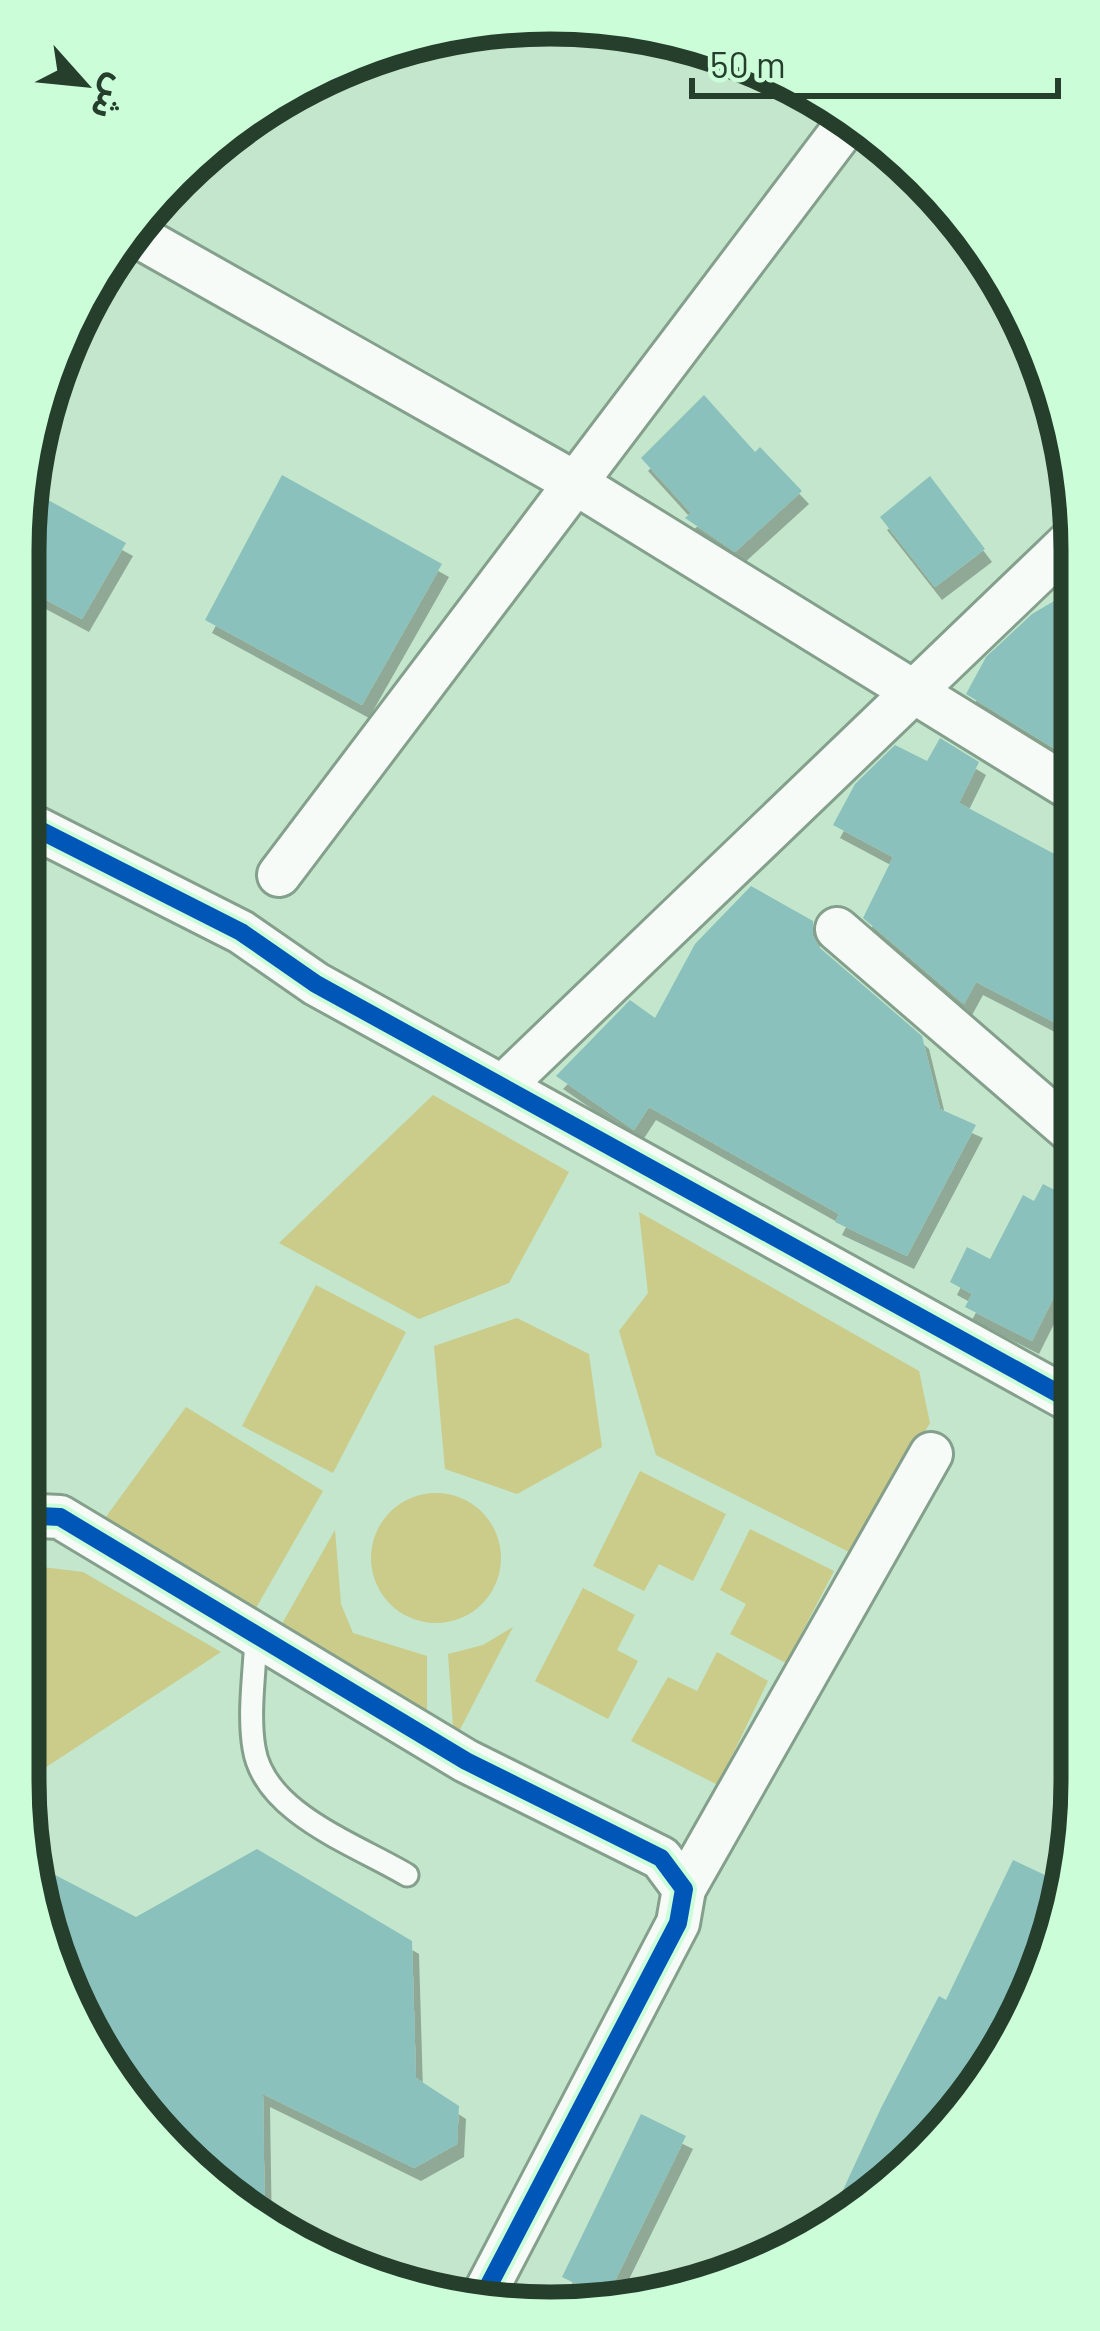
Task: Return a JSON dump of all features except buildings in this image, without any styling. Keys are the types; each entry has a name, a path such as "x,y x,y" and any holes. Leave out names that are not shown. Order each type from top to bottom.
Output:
{"street":[{"path":"280,875 842,131"},
{"path":"144,240 577,484 1061,784"},
{"path":"503,1086 1061,549"},
{"path":"39,830 241,932 316,984 1061,1395"},
{"path":"837,929 1061,1123"},
{"path":"487,2288 678,1923 684,1889 931,1454"},
{"path":"39,1516 60,1517 466,1761 661,1858 684,1889"}],"lane":[{"path":"256,1635 253,1745 260,1773 278,1798 406,1875"}],"green space":[{"path":"433,1095 569,1172 509,1283 419,1319 279,1243"},
{"path":"639,1212 919,1371 930,1423 851,1553 656,1455 619,1331 648,1293"},
{"path":"316,1285 406,1332 333,1473 242,1426"},
{"path":"517,1318 589,1354 602,1447 517,1494 445,1469 434,1346"},
{"path":"186,1407 323,1491 248,1622 92,1536"},
{"path":"640,1471 726,1514 693,1581 659,1564 644,1591 593,1566"},
{"path":"436,1493 461,1498 482,1512 496,1533 501,1558 496,1583 482,1604 461,1618 436,1623 411,1618 390,1604 376,1583 371,1558 376,1533 390,1512 411,1498"},
{"path":"750,1529 834,1571 786,1663 730,1634 746,1604 720,1590"},
{"path":"335,1530 341,1604 353,1633 427,1656 427,1729 274,1638"},
{"path":"39,1567 83,1572 221,1652 39,1772"},
{"path":"583,1588 635,1615 617,1650 638,1661 608,1719 535,1681"},
{"path":"513,1627 454,1741 448,1654 483,1645"},
{"path":"717,1652 768,1681 718,1785 631,1741 668,1677 697,1691"}],"cycle path":[{"path":"39,830 241,932 316,984 1061,1395"},
{"path":"39,1516 60,1517 466,1761 661,1858 684,1889 678,1923 487,2288"}]}
